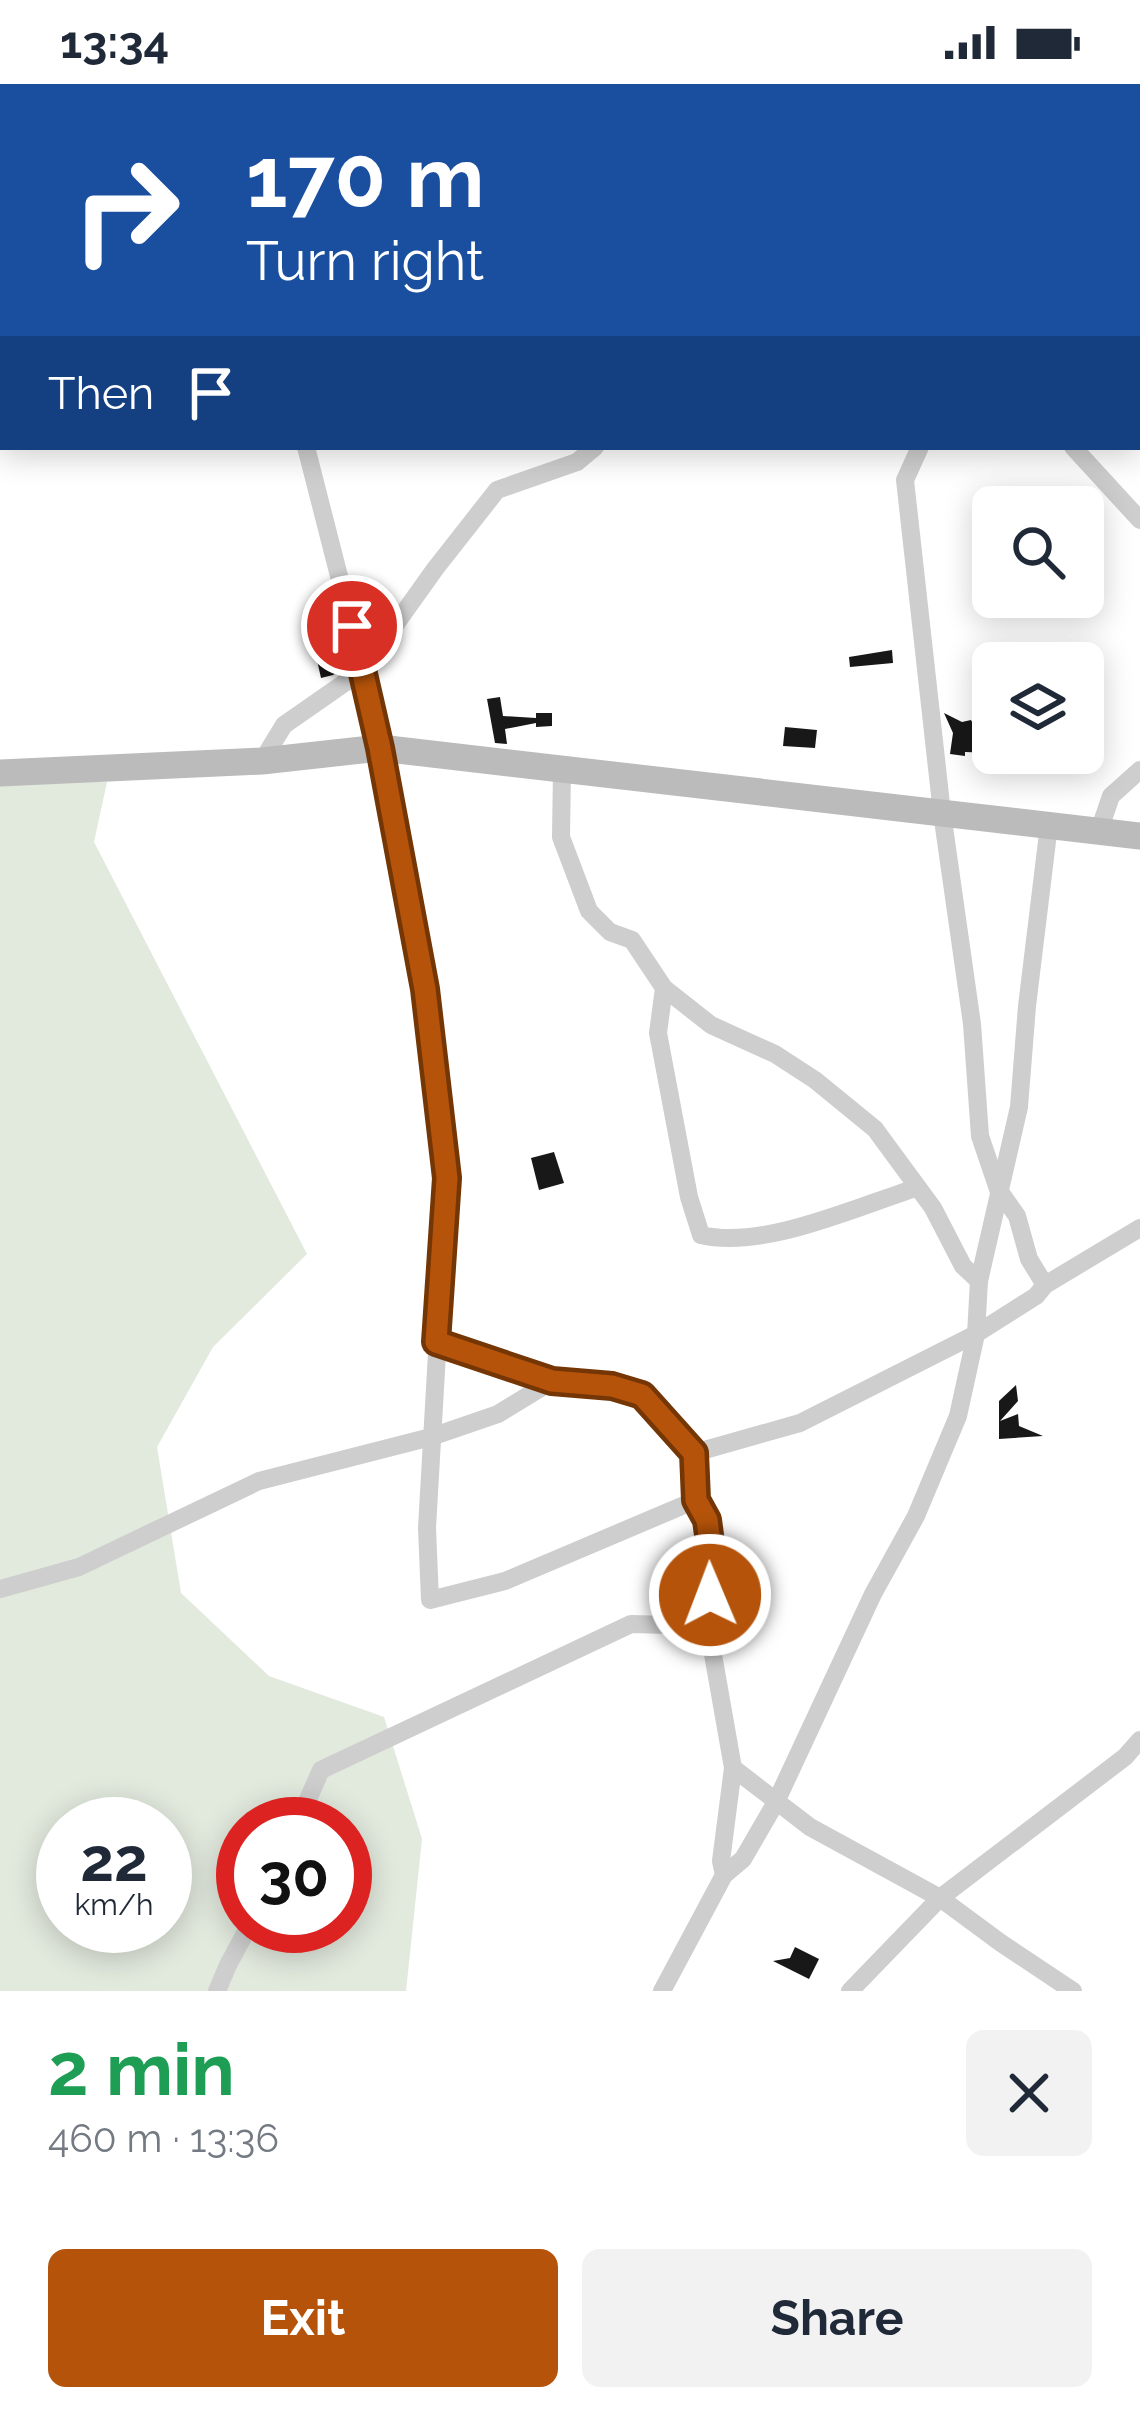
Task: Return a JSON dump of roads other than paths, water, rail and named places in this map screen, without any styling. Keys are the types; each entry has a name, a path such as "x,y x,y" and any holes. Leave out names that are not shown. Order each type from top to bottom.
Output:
{"main road":[{"path":"0,772 262,760 380,748 1140,836"}],"street":[{"path":"307,450 380,748 425,989 447,1178 427,1528 430,1600 505,1580 696,1500"},
{"path":"262,760 284,725 364,670 497,490 578,462 592,450"},
{"path":"919,450 905,480 942,813 972,1024 980,1136 998,1189 1017,1216 1029,1258 1045,1285"},
{"path":"1076,450 1140,520"},
{"path":"562,769 562,837 589,911 610,932 632,940 664,988 711,1025 775,1054 875,1129 933,1208 963,1266 980,1281"},
{"path":"1099,831 1112,796 1140,770"},
{"path":"662,1991 724,1876 742,1859 776,1802 873,1594 916,1516 958,1416 998,1189 1019,1107 1049,825"},
{"path":"664,988 658,1033 689,1197 701,1235 769,1236 916,1188"},
{"path":"694,1453 800,1423 976,1334 1036,1296 1045,1285 1140,1228"},
{"path":"436,1342 552,1381 612,1386 642,1395 694,1453 696,1500 707,1520 713,1565 708,1626 733,1768 721,1861 724,1876"},
{"path":"0,1589 79,1567 259,1481 431,1437 497,1414 552,1381"},
{"path":"309,1797 321,1770 631,1624 708,1626"},
{"path":"850,1991 940,1898 1125,1757 1140,1740"},
{"path":"733,1768 810,1827 940,1898 1073,1991"},
{"path":"217,1991 234,1953"}]}
